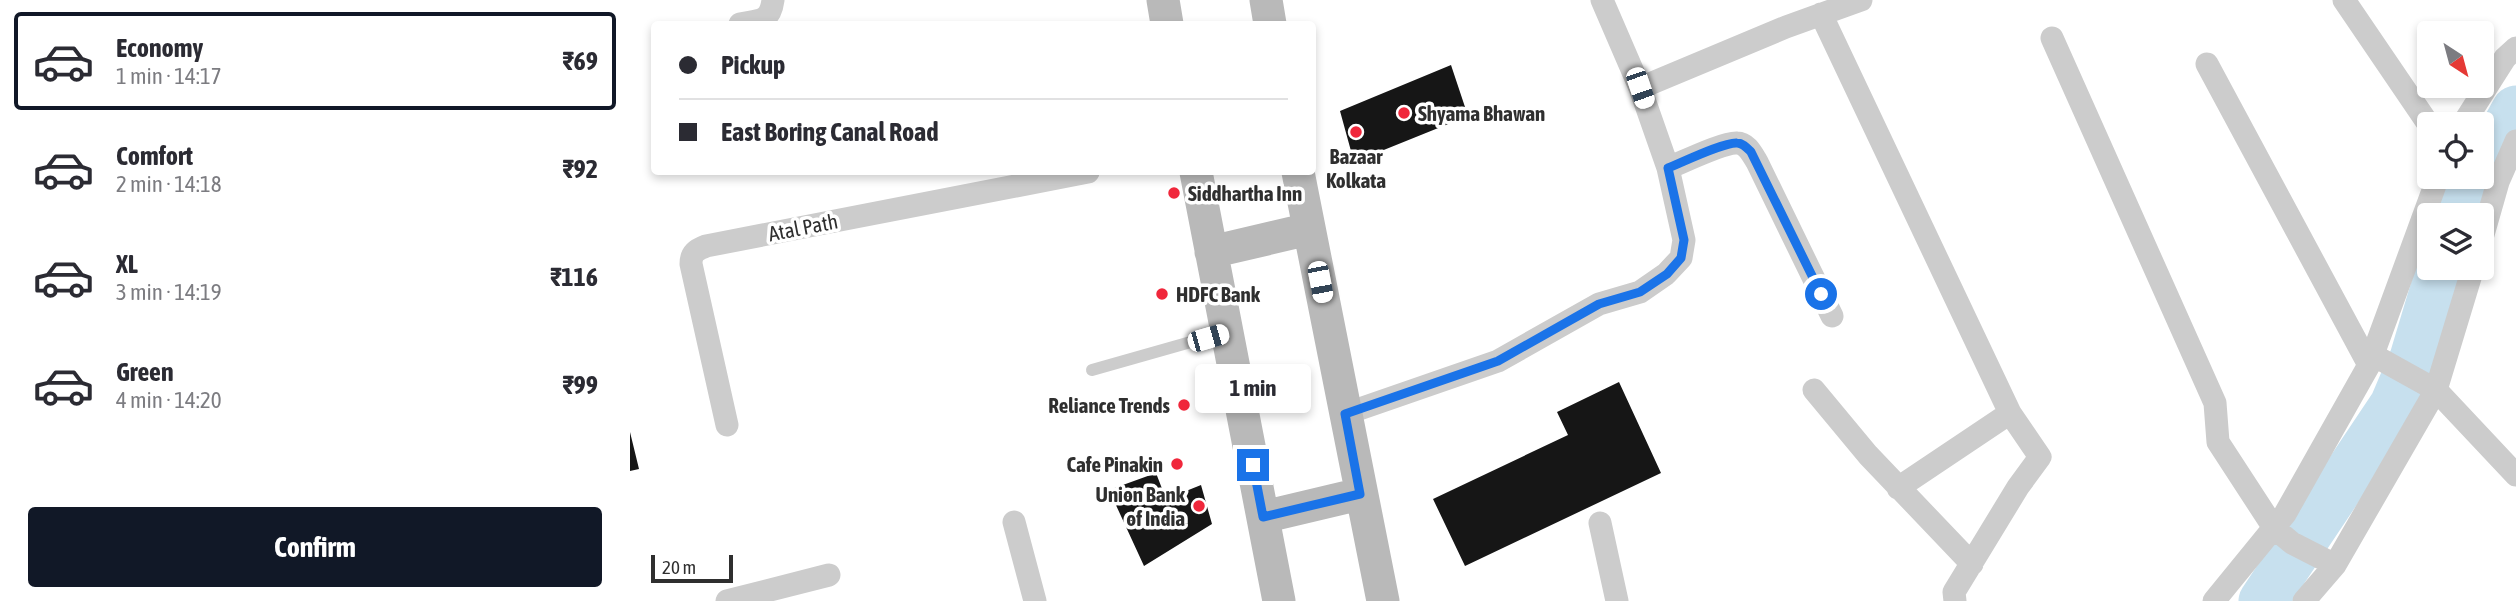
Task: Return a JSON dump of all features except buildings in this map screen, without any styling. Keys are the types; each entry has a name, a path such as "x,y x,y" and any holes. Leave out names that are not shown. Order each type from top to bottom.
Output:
{"main road":[{"path":"1163,0 1166,21"},
{"path":"1266,0 1270,21"},
{"path":"1197,175 1279,601"},
{"path":"1299,175 1383,601"},
{"path":"1211,252 1309,229"},
{"path":"1263,517 1360,494"}],"street":[{"path":"753,21 766,18 773,0"},
{"path":"1345,414 1498,361 1599,304 1640,292 1667,274 1681,258 1684,240 1668,168 1640,88 1602,0"},
{"path":"1640,88 1861,0"},
{"path":"2344,0 2420,112"},
{"path":"1821,15 2010,413 2040,457 2018,487 1954,592 1955,601"},
{"path":"2052,38 2215,403 2218,442 2274,528 2292,543 2329,562"},
{"path":"2471,112 2505,58 2516,48"},
{"path":"2207,64 2371,360 2431,387 2516,475"},
{"path":"2494,170 2516,141"},
{"path":"1668,168 1737,143 1745,145 1832,316"},
{"name":"Atal Path","path":"727,425 691,264 691,258 698,249 1073,175"},
{"path":"2214,601 2285,514 2371,360 2434,189"},
{"path":"2304,601 2431,387 2469,280"},
{"path":"1815,390 1844,428 1898,488 1972,564"},
{"path":"1898,488 2010,413"},
{"path":"1014,522 1035,601"},
{"path":"1601,523 1618,601"},
{"path":"727,601 829,575"}],"lane":[{"path":"1093,370 1227,332"}],"waterway":[{"path":"2494,149 2516,110"},
{"path":"2464,203 2471,189"},
{"path":"2263,601 2394,405 2414,358 2437,280"}],"place":[{"name":"Shyama Bhawan","path":"1404,113"},
{"name":"Bazaar Kolkata","path":"1356,132"},
{"name":"Siddhartha Inn","path":"1174,193"},
{"name":"HDFC Bank","path":"1162,294"},
{"name":"Reliance Trends","path":"1184,405"},
{"name":"Cafe Pinakin","path":"1177,464"},
{"name":"Union Bank of India","path":"1199,506"}],"route":[{"path":"1253,465 1263,517 1360,494 1345,414 1498,361 1599,304 1640,292 1667,274 1681,258 1684,240 1668,168 1727,146 1737,143 1745,145 1751,152 1821,294"}]}
